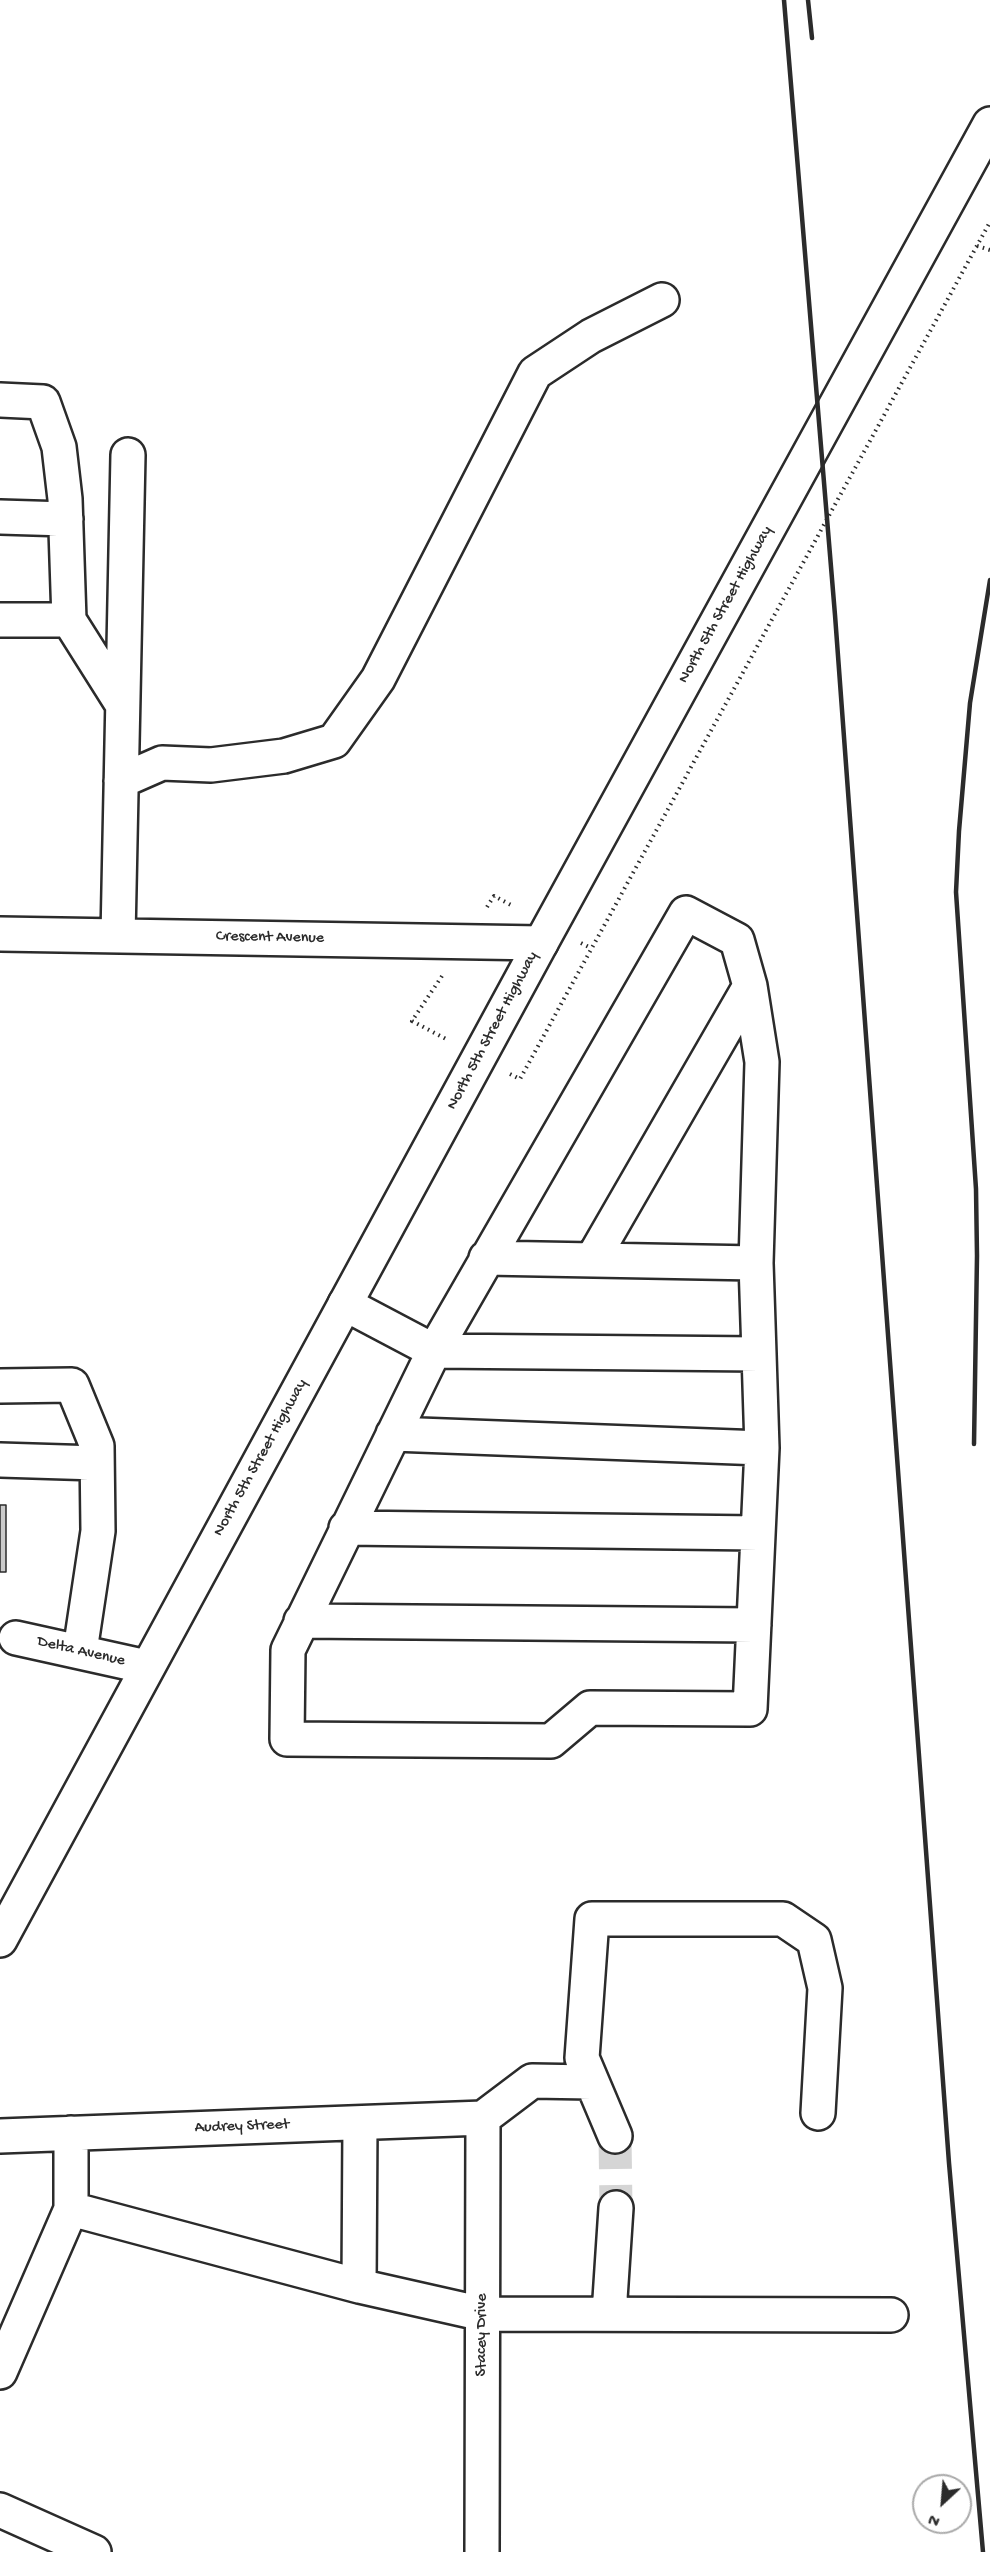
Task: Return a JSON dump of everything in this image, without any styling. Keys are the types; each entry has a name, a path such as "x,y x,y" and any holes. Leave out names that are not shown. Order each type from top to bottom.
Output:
{"main road":[{"name":"North 5th Street Highway","path":"0,1940 541,943 990,124"},
{"path":"121,782 162,763 211,765 284,756 334,741 378,679 535,373 591,336 662,300"},
{"path":"0,400 43,402 59,447 66,519 69,620 122,705"},
{"path":"118,936 128,455"},
{"path":"0,518 66,519"},
{"path":"0,620 69,620"},
{"path":"686,913 737,940 750,986 762,1062 756,1263 762,1448 750,1709 590,1708 551,1741 287,1739 288,1650 301,1621 434,1351 686,913"},
{"name":"Crescent Avenue","path":"0,934 541,943"},
{"path":"592,1260 750,986"},
{"path":"486,1258 756,1263"},
{"path":"345,1304 434,1351 759,1354"},
{"path":"0,1386 72,1385 97,1446 98,1532 80,1651"},
{"path":"393,1434 762,1448"},
{"path":"0,1460 97,1463"},
{"path":"346,1528 758,1533"},
{"path":"301,1621 753,1625"},
{"name":"Delta Avenue","path":"16,1638 147,1667"},
{"path":"615,2136 582,2058 592,1919 783,1919 814,1940 825,1988 818,2113"},
{"path":"483,2118 532,2081 591,2082"},
{"name":"Audrey Street","path":"2,2141 71,2133 483,2118"},
{"name":"Stacey Drive","path":"483,2118 483,2552"},
{"path":"359,2286 360,2122"},
{"path":"0,2373 71,2209 71,2133"},
{"path":"609,2314 616,2208"},
{"path":"71,2209 359,2286 483,2314 891,2315"},
{"path":"0,2510 94,2552"}],"path":[{"path":"591,948 990,222"},
{"path":"977,246 990,250"}],"building":[{"path":"0,1505 6,1505 6,1572 0,1572"}],"tunnel":[{"path":"615,2136 616,2208"}],"railway":[{"path":"784,0 835,615 949,2163 983,2552"},
{"path":"808,0 812,38"},
{"path":"974,1444 976,1189 956,892 970,703 990,580"}]}
